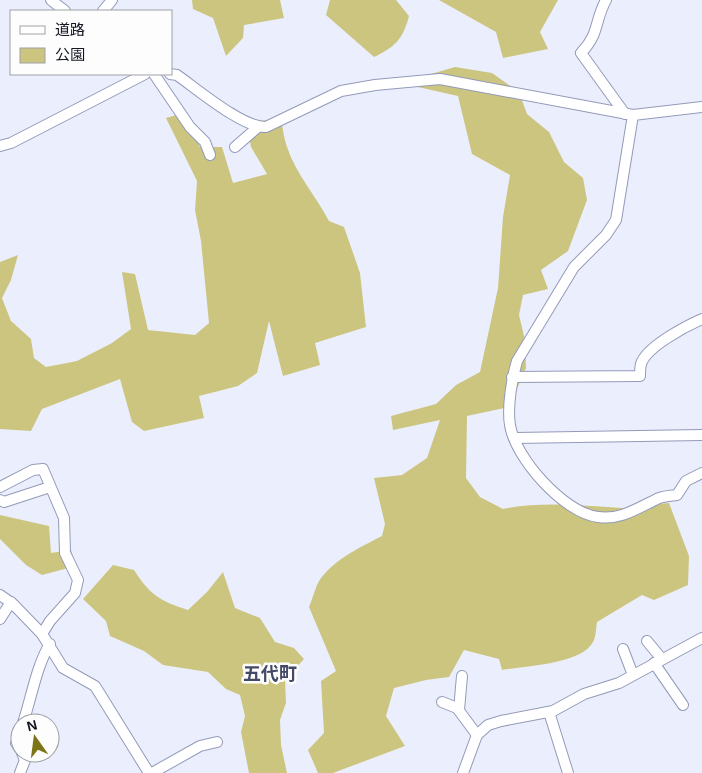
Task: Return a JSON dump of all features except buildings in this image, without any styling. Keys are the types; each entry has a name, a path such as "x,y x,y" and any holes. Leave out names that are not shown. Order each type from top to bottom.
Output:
{"street":[{"path":"51,0 64,10"},
{"path":"103,10 112,0"},
{"path":"606,0 599,12 594,38 581,53 629,114 615,223 574,267 517,361 512,378 510,424 527,460 547,487 568,506 584,514 599,518 620,516 638,510 656,498 677,495 686,481 702,473"},
{"path":"172,74 177,75 240,118 258,127 266,127 341,91 425,79 440,79 629,114 702,107"},
{"path":"0,146 11,143 143,75"},
{"path":"155,75 190,127 205,142 210,155"},
{"path":"236,147 258,127"},
{"path":"512,378 640,376 641,363 653,350 677,331 702,320"},
{"path":"515,438 702,435"},
{"path":"0,487 33,470 43,469 64,518 66,553 78,580 75,593 50,621 42,634"},
{"path":"0,500 4,502 50,487"},
{"path":"0,595 11,602 42,634 50,644 63,668 95,686 150,773 200,746 217,742"},
{"path":"0,619 11,602"},
{"path":"463,773 477,735 488,725 549,712 571,703 584,694 619,683 702,638"},
{"path":"647,641 683,705"},
{"path":"26,713 42,657 50,644"},
{"path":"623,649 633,675"},
{"path":"459,710 462,676"},
{"path":"442,702 459,710 477,735"},
{"path":"549,712 568,773"}],"green space":[{"path":"192,0 280,0 284,18 244,25 243,38 226,56 213,18 193,9"},
{"path":"330,0 396,0 409,16 404,31 393,46 374,57 326,15"},
{"path":"439,0 558,0 540,32 548,49 503,58 496,32"},
{"path":"455,67 492,73 519,92 527,114 549,132 564,162 583,178 587,200 568,251 541,270 548,289 523,295 519,315 525,340 526,368 509,407 467,416 466,478 480,497 503,509 533,505 628,508 669,503 689,556 688,585 654,600 642,595 597,622 594,640 587,649 577,655 552,663 502,670 499,659 464,650 449,677 426,680 394,688 386,716 405,746 333,773 318,773 308,750 324,733 321,681 336,671 309,607 316,588 322,577 337,562 382,536 385,524 374,478 402,475 427,458 440,420 393,430 391,416 436,404 456,385 480,372 498,288 503,217 510,175 472,154 458,96 400,83"},
{"path":"187,112 200,147 222,147 233,183 267,174 251,147 246,121 281,120 287,147 301,176 329,221 344,227 360,273 366,327 315,343 320,365 283,376 269,321 257,373 238,386 199,396 204,418 144,431 132,422 120,379 42,409 31,431 0,429 0,262 18,255 11,280 2,298 11,321 31,339 34,358 46,367 77,361 112,343 131,329 122,272 135,274 148,330 195,335 209,323 201,241 195,210 197,181 166,118"},
{"path":"0,515 49,526 51,553 71,550 76,566 42,575 26,565 0,539"},
{"path":"113,565 134,570 145,586 156,596 188,610 207,592 223,572 235,608 260,618 275,642 294,648 304,659 285,680 286,703 280,720 281,745 287,773 249,773 241,732 245,716 240,695 226,689 208,672 163,665 144,651 110,636 106,621 83,599"}],"district":[{"name":"五代町","path":"270,674"}]}
